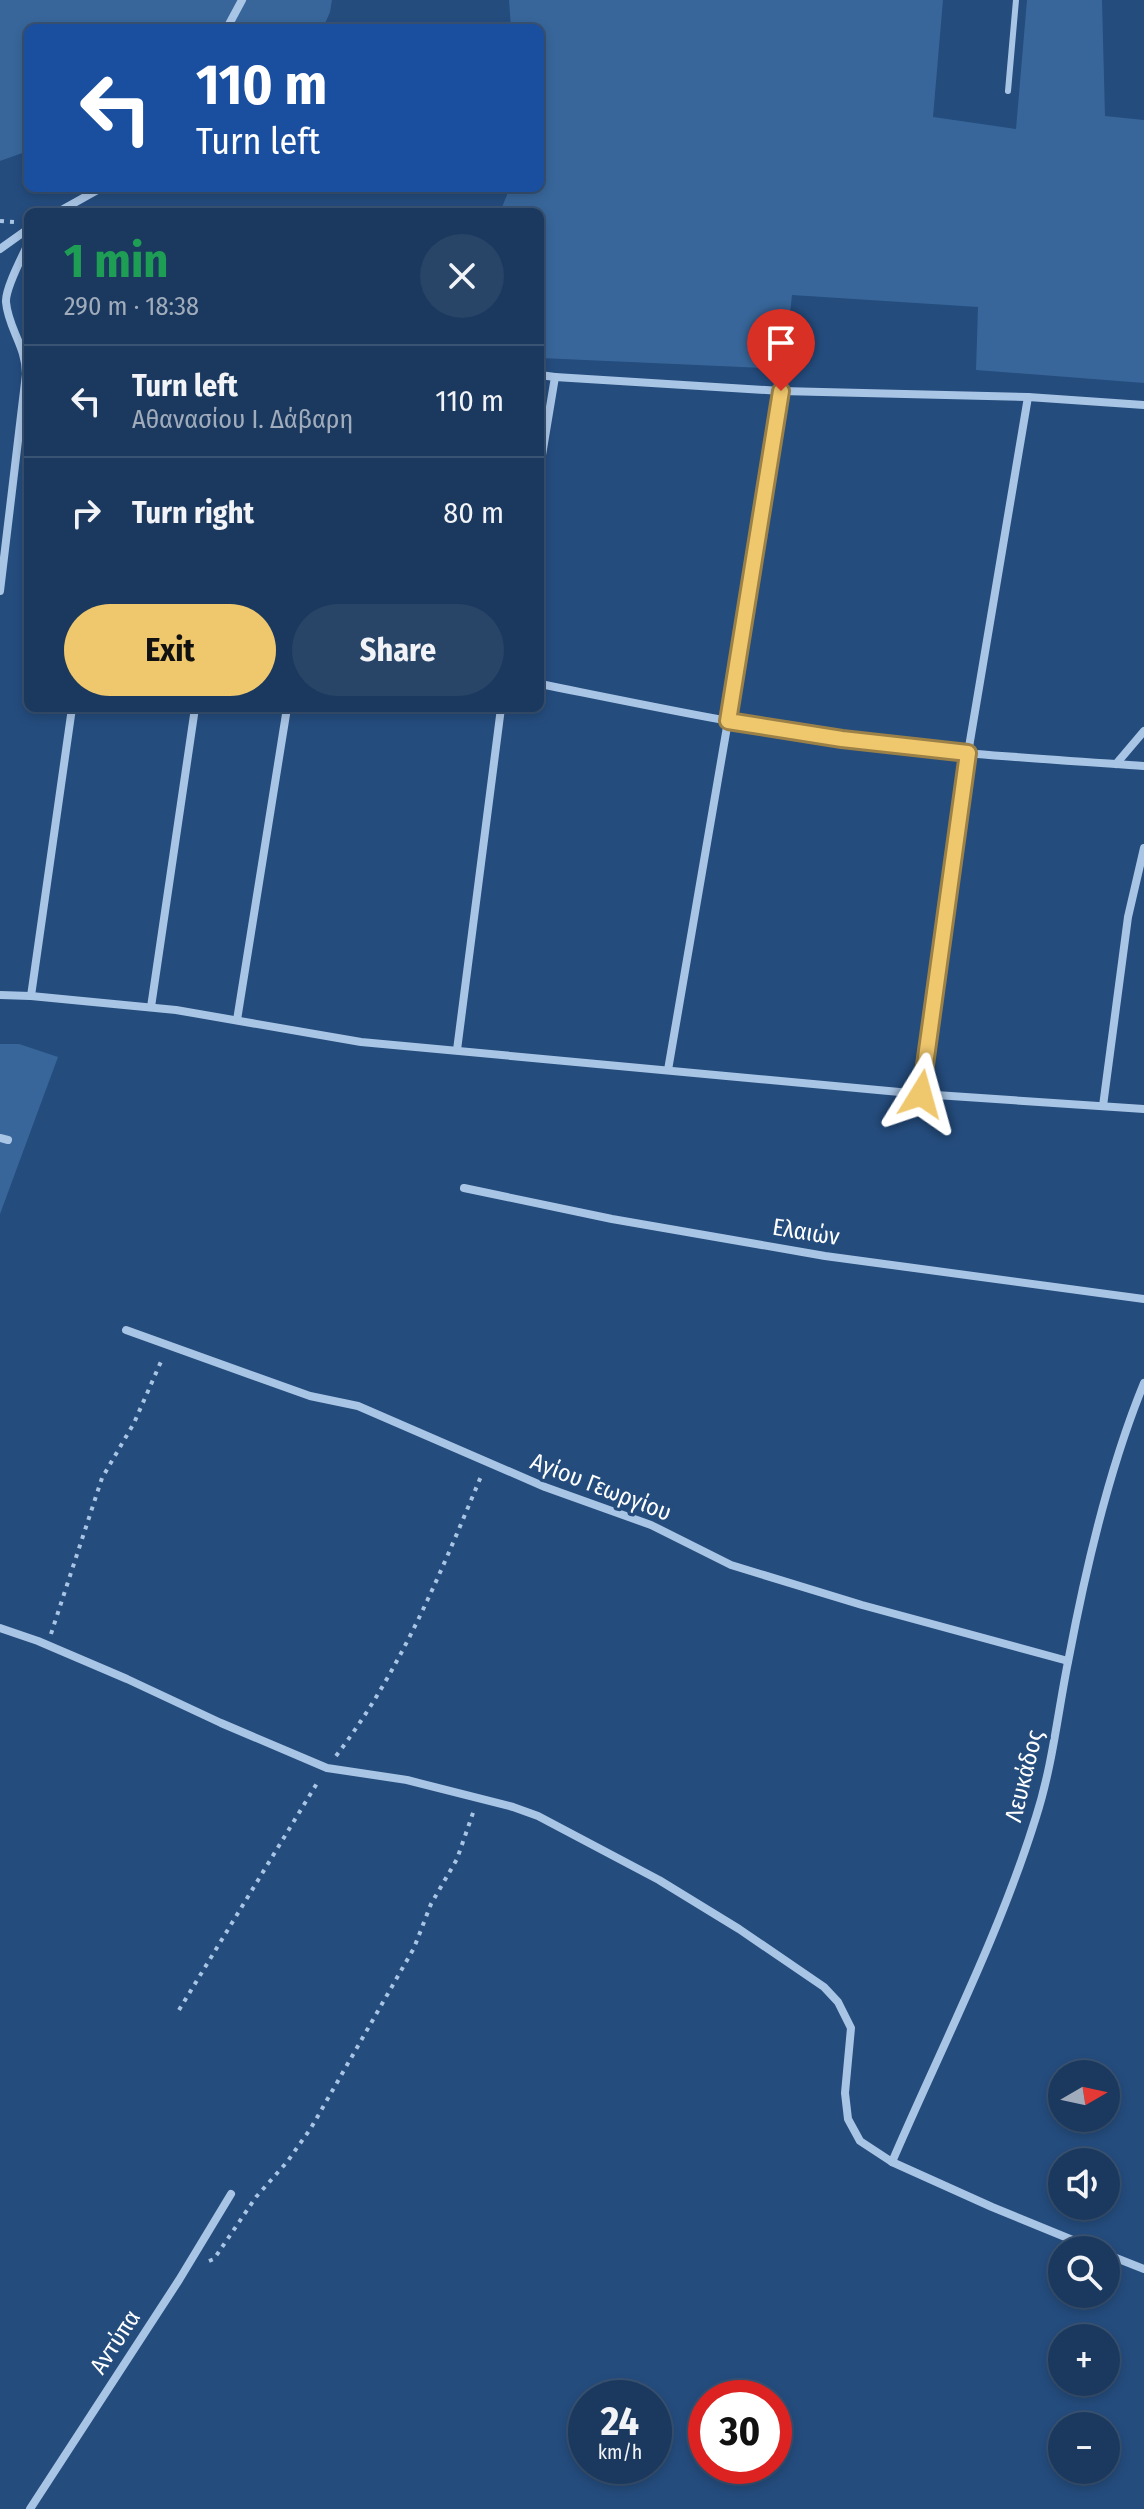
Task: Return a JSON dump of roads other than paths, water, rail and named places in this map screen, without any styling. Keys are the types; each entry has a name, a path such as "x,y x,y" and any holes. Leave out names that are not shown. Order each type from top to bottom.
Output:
{"street":[{"path":"229,24 242,0"},
{"path":"65,208 94,192"},
{"path":"0,249 24,232"},
{"path":"24,254 5,299 24,352"},
{"path":"544,376 781,391 1028,397 1144,405"},
{"path":"544,443 555,377"},
{"path":"0,591 24,382"},
{"path":"668,1070 781,391"},
{"path":"921,1094 968,753 1028,397"},
{"path":"544,685 728,721 842,739 968,753 1144,766"},
{"path":"31,996 71,712"},
{"path":"151,1007 194,712"},
{"path":"237,1020 286,712"},
{"path":"457,1050 500,712"},
{"path":"1116,764 1144,731"},
{"path":"1103,1106 1128,917 1144,848"},
{"path":"0,995 151,1007 361,1042 921,1094 1144,1109"},
{"name":"Ελαιών","path":"464,1188 612,1219 825,1256 1144,1299"},
{"name":"Αγίου Γεωργίου","path":"126,1330 310,1396 358,1406 545,1487 651,1525 731,1565 862,1605 1068,1661"},
{"name":"Λευκάδος","path":"892,2162 982,1958 1031,1830 1053,1752 1081,1598 1126,1426 1144,1383"},
{"path":"0,1628 47,1645 327,1768 407,1780 538,1816 659,1880 739,1929 824,1987 838,2002 851,2028 845,2093 848,2119 860,2141 892,2162 1063,2236"},
{"name":"Αντύπα","path":"30,2509 231,2194"},
{"path":"1120,2260 1144,2269"}],"lane":[{"path":"1008,91 1016,0"}]}
